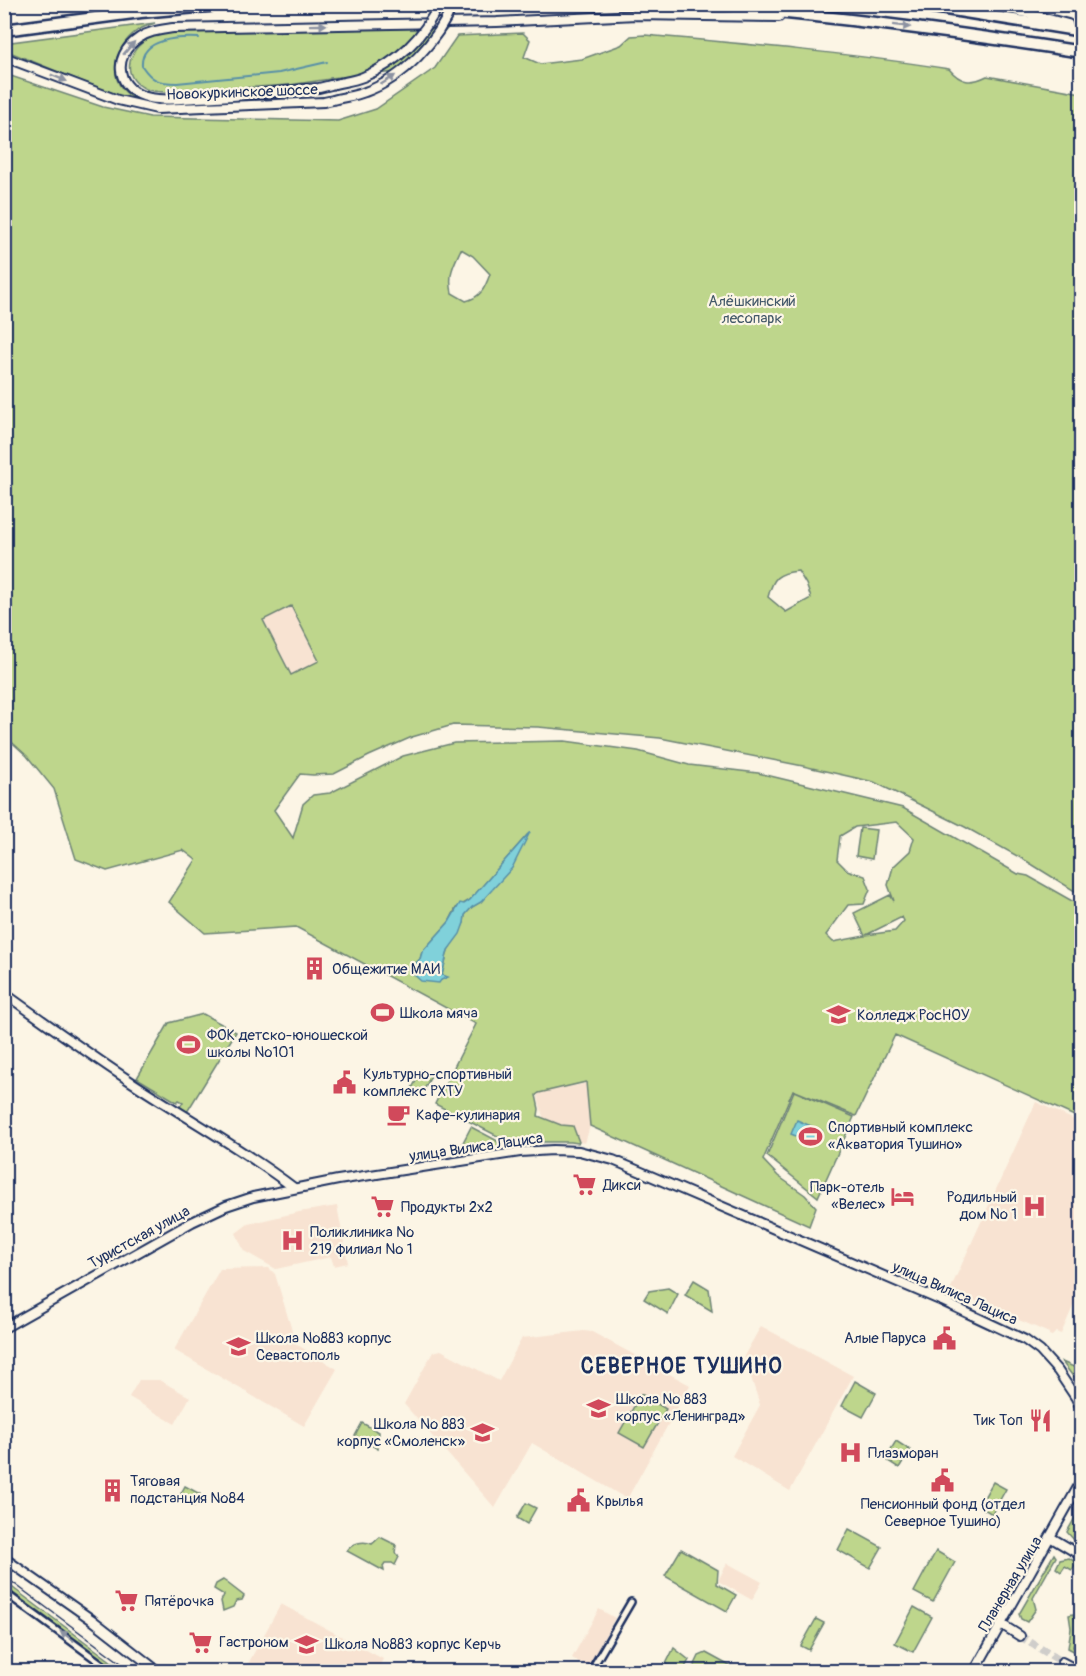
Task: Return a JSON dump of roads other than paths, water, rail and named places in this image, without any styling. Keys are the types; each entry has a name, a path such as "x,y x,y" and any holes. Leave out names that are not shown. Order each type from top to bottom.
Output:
{"highway":[{"path":"4,30 141,12 230,4"},
{"path":"681,4 823,16 1082,52"},
{"path":"915,4 1082,29"}],"main road":[{"name":"Новокуркинское шоссе","path":"439,4 423,32 397,57 361,78 332,85 169,100 140,95 128,87 123,80 120,65 122,57 133,43 157,31 174,28 497,22 636,15 823,16"},
{"name":"Новокуркинское шоссе","path":"4,57 95,93 157,109 324,102 366,92 405,68 436,35 453,4"},
{"path":"991,4 1082,29"},
{"path":"4,993 76,1045 137,1086 266,1166 294,1188"},
{"name":"улица Вилиса Лациса","path":"294,1188 520,1152 553,1150 579,1152 613,1160 942,1301 1025,1340 1040,1351 1058,1371 1082,1411"},
{"name":"Туристская улица","path":"4,1328 200,1218 240,1200 294,1188"},
{"path":"1050,1538 1082,1480"},
{"name":"Планерная улица","path":"974,1671 1050,1538 1082,1556"},
{"path":"4,1557 92,1619 159,1671"},
{"path":"1001,1624 1020,1636"},
{"path":"1062,1662 1081,1671"}],"street":[{"path":"4,1592 113,1671"},
{"path":"590,1671 631,1602"}],"water":[{"path":"530,832 512,868 481,902 465,915 460,934 448,950 442,975 448,977 439,983 421,981 411,972 411,968 420,959 422,952 449,922 460,903 464,904 470,900"},
{"path":"797,1120 822,1131 816,1144 791,1134"}],"waterway":[{"path":"199,38 162,41 147,50 142,66 156,80 177,83 279,73 327,62"}],"tunnel":[{"path":"1020,1636 1062,1662"}],"tram line":[{"path":"4,1576 133,1672"}],"place":[{"name":"Общежитие МАИ","path":"314,969"},
{"name":"Школа мяча","path":"382,1013"},
{"name":"Колледж РосНОУ","path":"839,1015"},
{"name":"ФОК детско-юношеской школы №101","path":"189,1044"},
{"name":"Культурно-спортивный комплекс РХТУ","path":"345,1083"},
{"name":"Кафе-кулинария","path":"398,1115"},
{"name":"Спортивный комплекс «Акватория Тушино»","path":"810,1136"},
{"name":"Дикси","path":"585,1185"},
{"name":"Парк-отель «Велес»","path":"903,1196"},
{"name":"Родильный дом № 1","path":"1035,1206"},
{"name":"Продукты 2x2","path":"383,1207"},
{"name":"Поликлиника № 219 филиал № 1","path":"292,1241"},
{"name":"Алые Паруса","path":"944,1338"},
{"name":"Школа №883 корпус Севастополь","path":"238,1347"},
{"name":"Школа № 883 корпус «Ленинград»","path":"598,1408"},
{"name":"Тик Топ","path":"1041,1420"},
{"name":"Школа № 883 корпус «Смоленск»","path":"483,1433"},
{"name":"Плазморан","path":"850,1453"},
{"name":"Пенсионный фонд (отдел Северное Тушино)","path":"943,1480"},
{"name":"Тяговая подстанция №84","path":"112,1490"},
{"name":"Крылья","path":"578,1501"},
{"name":"Пятёрочка","path":"127,1601"},
{"name":"Гастроном","path":"201,1642"},
{"name":"Школа №883 корпус Керчь","path":"307,1644"}],"district":[{"name":"СЕВЕРНОЕ ТУШИНО","path":"682,1366"}],"park label":[{"name":"Алёшкинский лесопарк","path":"752,310"}]}
